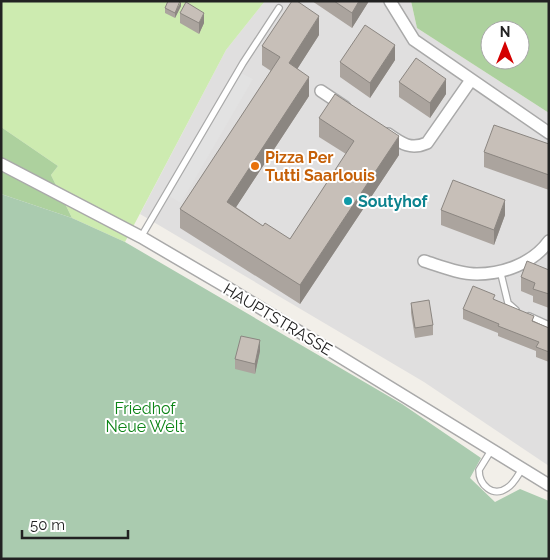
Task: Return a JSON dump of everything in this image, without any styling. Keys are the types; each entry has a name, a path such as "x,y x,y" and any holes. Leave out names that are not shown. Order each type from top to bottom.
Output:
{"street":[{"path":"390,1 414,40 549,133"},
{"path":"377,128 410,147 419,147 428,143 471,80"},
{"path":"321,92 353,112"},
{"name":"HAUPTSTRASSE","path":"1,164 141,237 549,485"},
{"path":"424,261 477,274 532,262 549,241"}],"lane":[{"path":"141,237 243,63 279,8"},
{"path":"500,270 505,296 512,309 549,325"},
{"path":"492,449 479,470 481,482 490,490 496,491 507,488 522,469"}],"shaded area":[{"path":"265,1 411,1 417,28 549,113 549,466 424,382 140,214 226,50"},
{"path":"241,73 253,79 181,203 169,196"}],"green space":[{"path":"1,1 265,1 226,50 125,242 72,218 51,175 58,166 1,127"},
{"path":"411,1 549,1 549,113 482,70 530,70 530,20 480,20 480,69 417,28"},
{"path":"1,127 58,166 51,175 72,218 1,194"},
{"name":"Friedhof Neue Welt","path":"1,194 72,218 125,242 402,404 481,458 470,478 495,502 520,489 549,501 549,559 1,559"}],"building":[{"path":"168,1 180,1 175,13 165,8"},
{"path":"292,1 297,1 319,16 289,63 309,77 227,202 263,226 265,223 290,239 354,141 319,118 335,94 399,136 300,285 180,209 280,57 262,46"},
{"path":"334,1 359,1 352,13"},
{"path":"186,2 204,13 199,23 180,13"},
{"path":"365,25 395,45 370,83 340,62"},
{"path":"416,58 446,79 430,103 399,82"},
{"path":"494,125 549,144 549,175 484,152"},
{"path":"453,180 505,200 494,230 441,210"},
{"path":"527,261 549,270 549,294 533,289 535,283 521,277"},
{"path":"473,286 495,295 493,299 534,316 532,321 549,328 549,352 536,347 539,342 498,326 499,324 463,309"},
{"path":"429,300 433,325 415,328 411,303"},
{"path":"241,336 260,340 255,364 235,359"}],"place":[{"name":"Pizza Per Tutti Saarlouis","path":"255,166"},
{"name":"Soutyhof","path":"348,201"}]}
